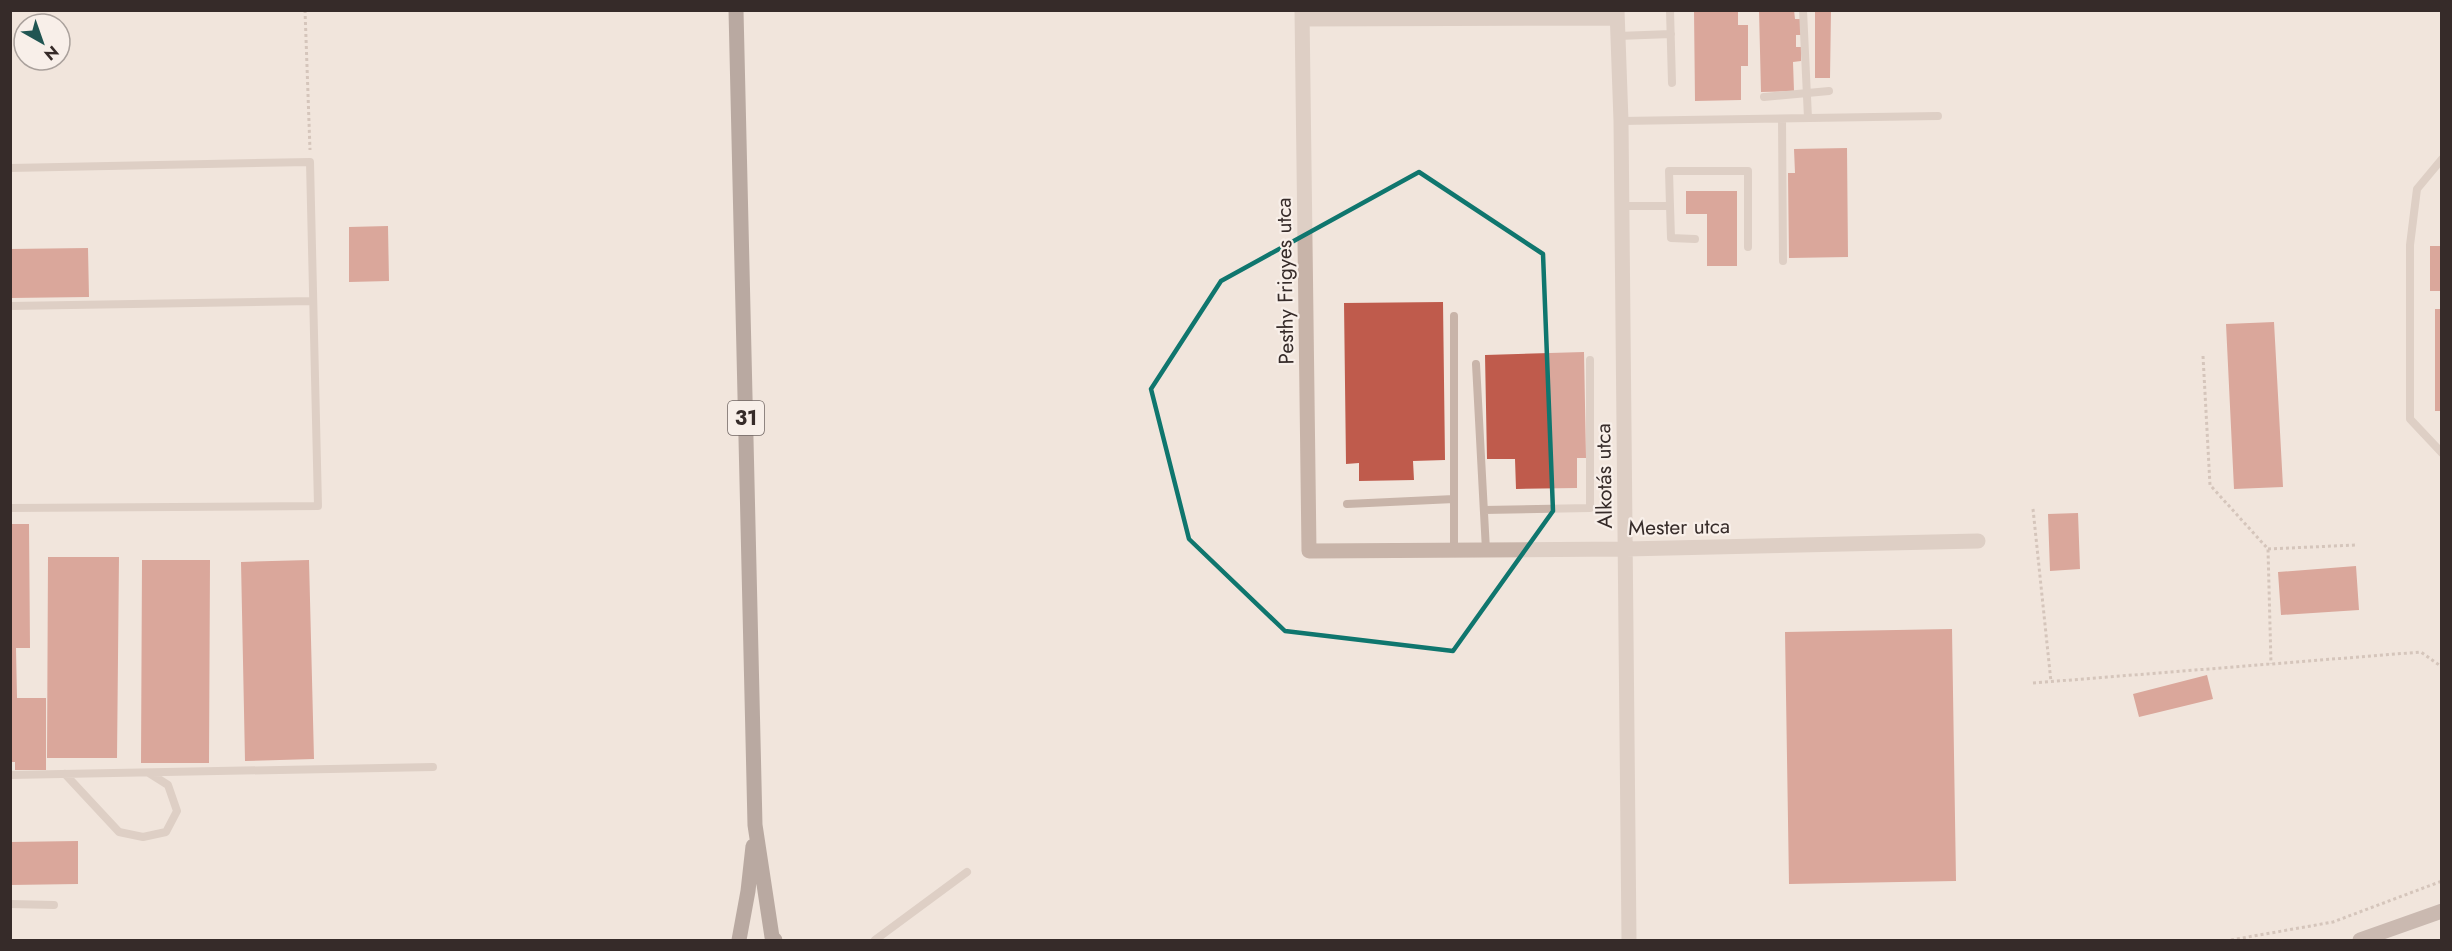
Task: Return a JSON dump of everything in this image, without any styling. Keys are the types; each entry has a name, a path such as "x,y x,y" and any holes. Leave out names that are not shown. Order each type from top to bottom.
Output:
{"main road":[{"name":"31","path":"736,10 755,825 772,937 775,940"},
{"name":"31","path":"739,940 748,891 755,825"}],"street":[{"path":"1302,15 1617,14"},
{"name":"Alkotás utca","path":"1617,14 1621,121 1629,940"},
{"name":"Pesthy Frigyes utca","path":"1302,15 1309,551"},
{"name":"Mester utca","path":"1309,551 1626,549 1978,541"},
{"path":"2360,940 2442,911"}],"lane":[{"path":"1670,10 1672,82"},
{"path":"1803,10 1808,118"},
{"path":"1618,36 1671,34"},
{"path":"1764,97 1829,91"},
{"path":"1621,121 1938,116"},
{"path":"1782,119 1783,261"},
{"path":"2442,159 2416,189 2410,244 2410,419 2442,453"},
{"path":"10,168 310,162 318,506 10,508"},
{"path":"1695,239 1671,238 1669,171 1748,171 1748,247"},
{"path":"1622,206 1670,207"},
{"path":"10,306 313,301"},
{"path":"1454,316 1454,550"},
{"path":"1484,510 1590,508 1590,360"},
{"path":"1476,364 1486,550"},
{"path":"1347,504 1454,499"},
{"path":"10,775 433,767"},
{"path":"65,774 119,832 143,837 166,832 177,811 168,785 147,773"},
{"path":"875,940 967,872"},
{"path":"10,904 54,905"}],"path":[{"path":"305,10 310,162"},
{"path":"2203,356 2210,485 2268,549 2271,664"},
{"path":"2033,509 2051,682"},
{"path":"2268,549 2355,545"},
{"path":"2033,683 2421,652 2442,667"},
{"path":"2231,940 2333,922 2442,881"}],"highlighted area":[{"path":"1419,172 1543,254 1553,511 1453,651 1285,631 1189,539 1151,389 1221,281"}],"building":[{"path":"1694,10 1738,10 1738,25 1748,25 1748,66 1741,66 1741,100 1695,101"},
{"path":"1759,10 1794,10 1795,19 1801,19 1801,35 1796,35 1796,47 1801,47 1801,61 1793,62 1794,91 1761,92"},
{"path":"1815,10 1831,10 1830,78 1815,78"},
{"path":"1847,148 1848,257 1789,258 1788,173 1795,173 1794,149"},
{"path":"1686,191 1737,191 1737,266 1707,266 1707,214 1686,214"},
{"path":"388,226 389,281 349,282 349,227"},
{"path":"2430,246 2442,246 2442,291 2430,291"},
{"path":"88,248 89,297 10,298 10,249"},
{"path":"1443,302 1445,460 1413,461 1414,480 1359,481 1359,463 1346,464 1344,303"},
{"path":"2435,309 2442,309 2442,411 2435,411"},
{"path":"2274,322 2283,487 2234,489 2226,324"},
{"path":"1584,352 1586,458 1577,458 1577,488 1516,489 1515,459 1487,459 1485,355"},
{"path":"2078,513 2080,569 2050,571 2048,514"},
{"path":"10,524 29,524 30,648 16,648 17,698 46,698 46,770 15,770 15,762 10,762"},
{"path":"48,557 119,557 117,758 47,758"},
{"path":"142,560 210,560 209,763 141,763"},
{"path":"309,560 314,759 245,761 241,562"},
{"path":"2356,566 2359,610 2281,615 2278,572"},
{"path":"1952,629 1956,881 1789,884 1785,632"},
{"path":"2207,675 2213,699 2139,717 2133,694"},
{"path":"78,841 78,884 10,885 10,842"}]}
